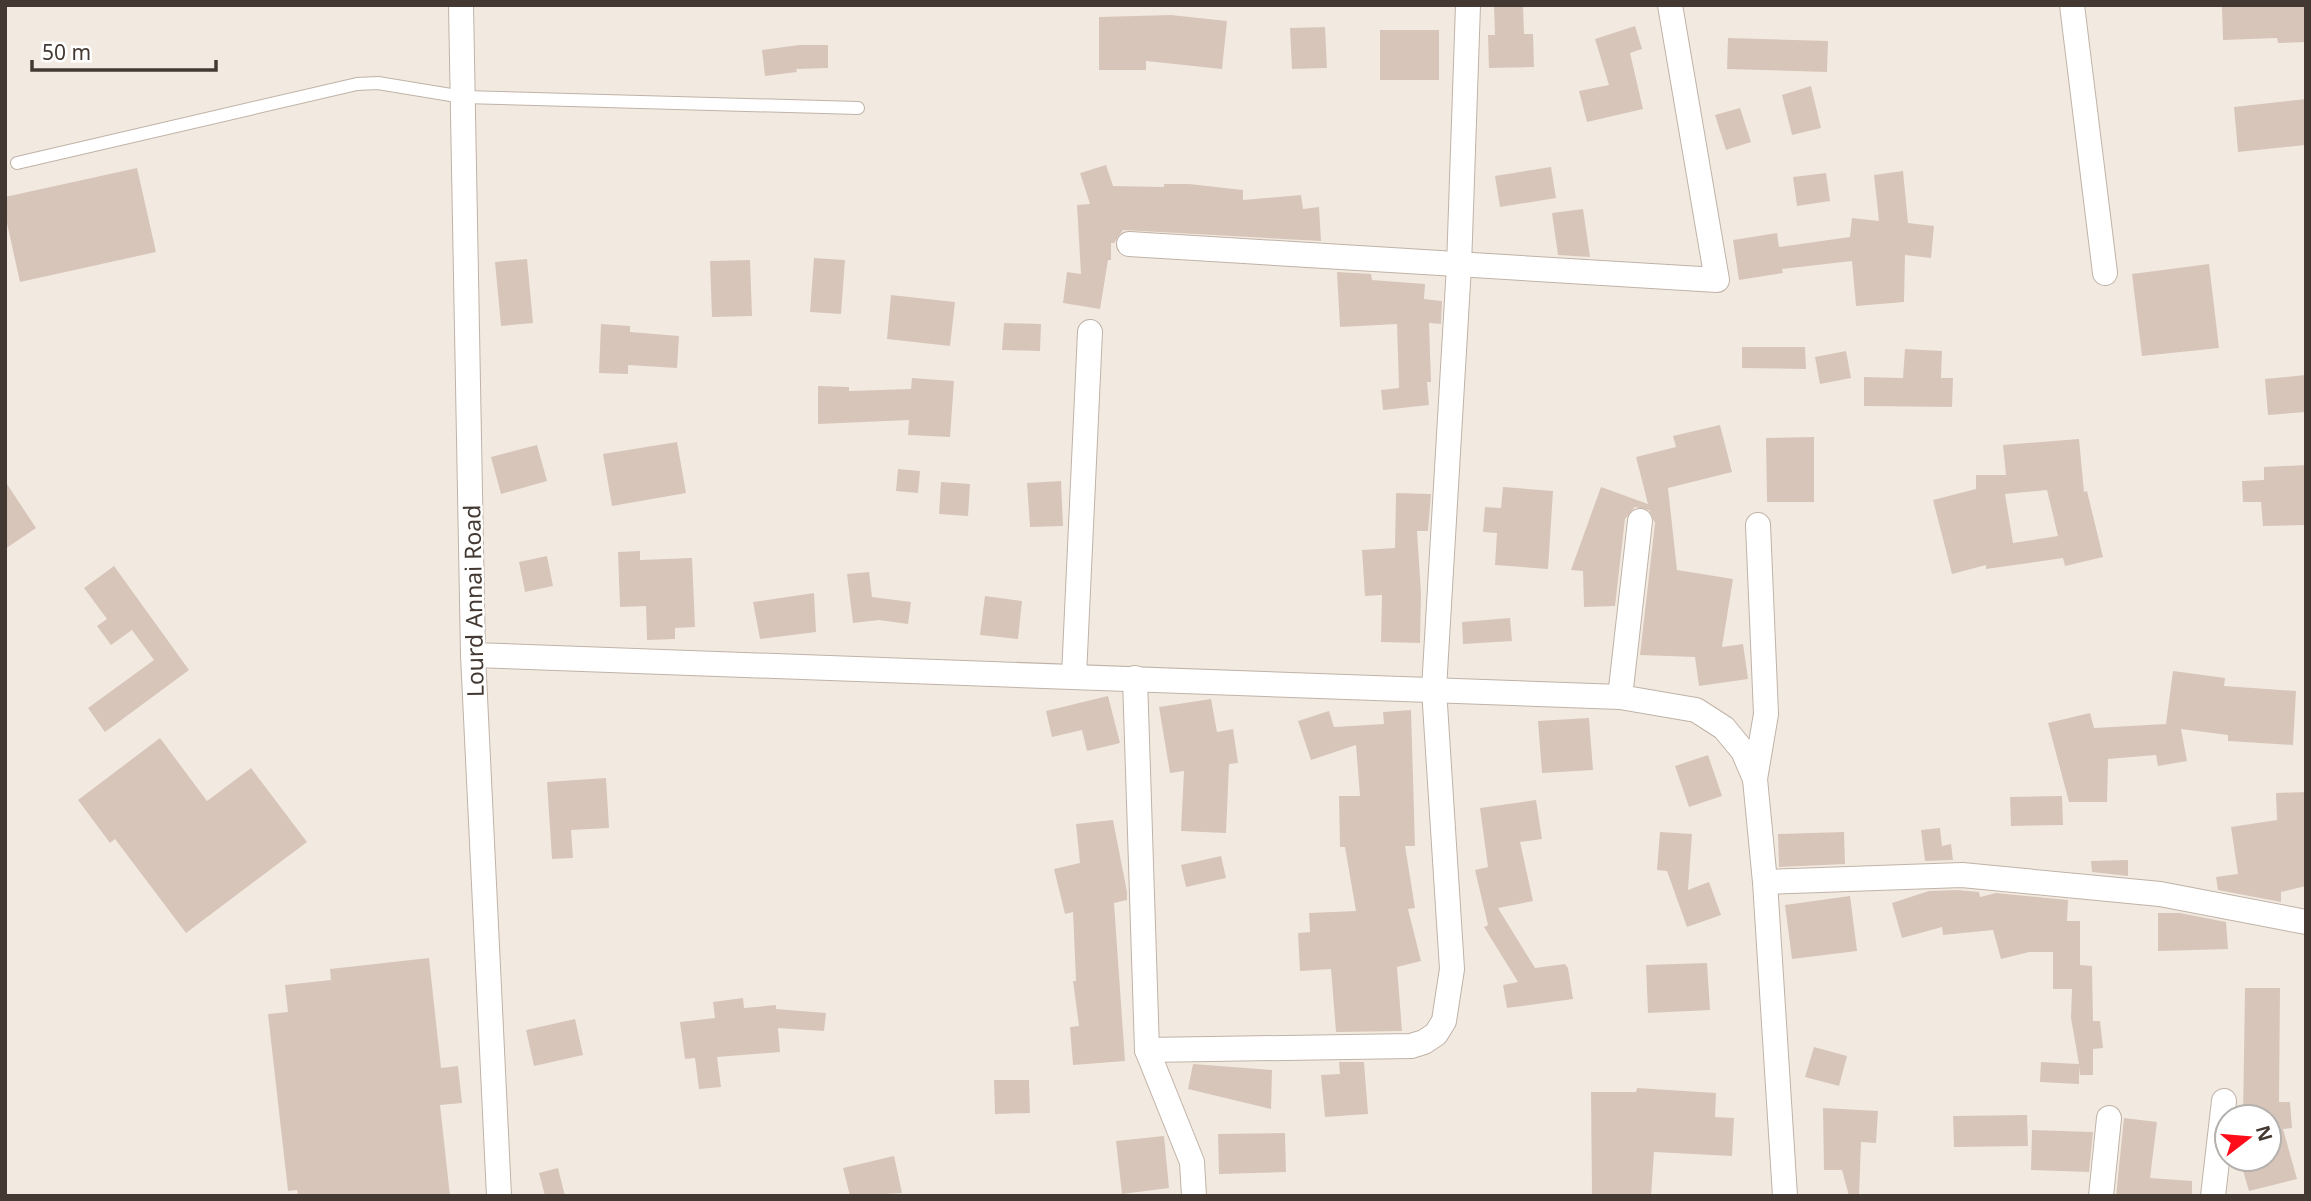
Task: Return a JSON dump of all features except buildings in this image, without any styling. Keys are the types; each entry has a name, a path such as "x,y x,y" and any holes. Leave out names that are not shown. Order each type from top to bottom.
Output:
{"street":[{"name":"Lourd Annai Road","path":"461,5 474,655 499,1196"},
{"path":"1147,1050 1411,1045 1424,1042 1436,1034 1449,1005 1452,969 1434,689 1459,265 1467,5"},
{"path":"1129,244 1717,280 1670,5"},
{"path":"2072,5 2105,273"},
{"path":"1074,676 1090,332"},
{"path":"1620,697 1640,521"},
{"path":"1758,525 1766,714 1755,779 1765,882 1785,1196"},
{"path":"474,655 1620,697 1696,710 1724,728 1736,743 1755,779"},
{"path":"1135,678 1147,1050 1192,1162 1194,1196"},
{"path":"1765,882 1962,875 2160,894 2306,922"},
{"path":"2213,1196 2224,1101"},
{"path":"2101,1196 2109,1118"}],"lane":[{"path":"17,163 357,84 378,83 463,97 858,108"}]}
